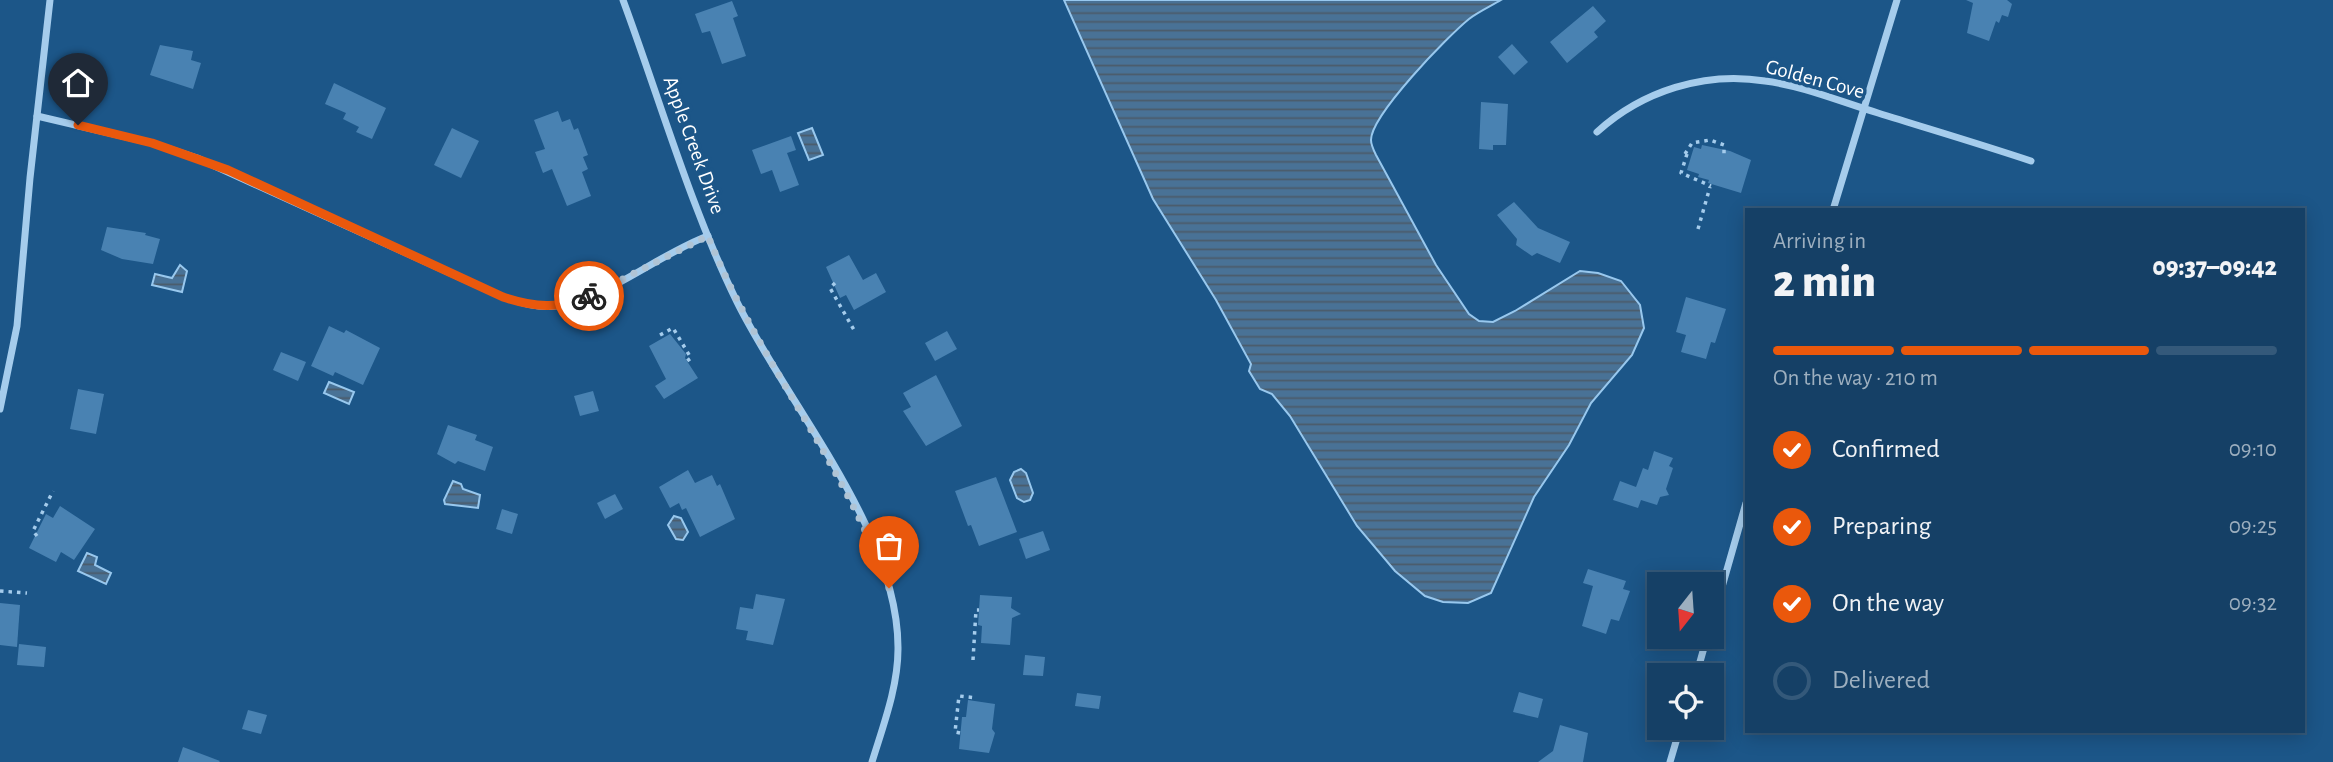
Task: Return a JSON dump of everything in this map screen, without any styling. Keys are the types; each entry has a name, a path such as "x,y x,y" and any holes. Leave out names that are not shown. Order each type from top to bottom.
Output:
{"street":[{"path":"0,409 17,326 50,0"},
{"name":"Apple Creek Drive","path":"623,0 708,236 738,305 811,426 864,525 889,588 897,629 898,660 894,685 872,762"},
{"path":"1834,208 1897,0"},
{"name":"Golden Cove","path":"1597,132 1612,118 1656,94 1697,81 1763,80 2031,161"},
{"path":"37,117 152,143 197,158 503,297 531,305 558,306 582,299 708,236"},
{"path":"1724,580 1745,506"},
{"path":"1670,762 1676,740"}],"path":[{"path":"1698,229 1711,185 1681,173 1686,154 1692,143 1710,140 1724,145 1724,154"},
{"path":"835,283 830,288 855,330"},
{"path":"660,335 673,328 691,358 687,361"},
{"path":"37,536 33,531 54,492"},
{"path":"0,591 27,593"},
{"path":"973,660 976,610 979,610"},
{"path":"960,733 955,732 959,696 977,698"}],"water":[{"path":"1064,0 1501,0 1473,16 1459,28 1396,95 1374,128 1371,140 1374,152 1436,265 1469,314 1479,321 1493,322 1580,271 1598,273 1621,281 1640,305 1644,328 1632,355 1591,403 1569,445 1534,497 1491,593 1468,603 1443,602 1425,596 1395,571 1357,526 1290,416 1272,394 1260,389 1249,371 1251,364 1216,300 1153,199"},
{"path":"812,128 823,155 809,160 798,133"},
{"path":"180,265 187,271 182,292 152,285 155,274 172,278"},
{"path":"329,382 354,392 349,404 324,393"},
{"path":"1021,469 1026,473 1033,493 1030,500 1024,502 1017,498 1010,480 1014,472"},
{"path":"453,481 461,484 463,489 480,495 478,508 445,504 444,500"},
{"path":"674,516 681,518 688,532 683,540 676,539 668,525"},
{"path":"87,553 97,557 95,565 111,573 106,584 78,571"}],"building":[{"path":"1966,0 2007,0 2012,4 2008,17 2002,15 1999,23 1996,21 1989,41 1967,33 1973,3"},
{"path":"732,1 738,16 733,18 746,56 722,64 710,31 702,33 695,14"},
{"path":"1593,6 1606,21 1594,32 1598,37 1567,63 1550,42"},
{"path":"1512,44 1528,62 1514,75 1498,57"},
{"path":"160,45 193,51 191,60 201,63 193,89 150,75"},
{"path":"334,83 386,108 372,139 356,132 359,127 343,119 346,113 325,104"},
{"path":"1481,102 1508,104 1506,145 1493,145 1493,150 1479,149"},
{"path":"558,111 562,122 570,119 574,130 578,128 588,155 583,157 588,169 582,172 591,196 567,206 552,169 543,173 535,152 545,149 534,120"},
{"path":"452,128 479,141 461,178 434,165"},
{"path":"791,136 796,150 787,153 799,185 780,192 772,170 761,174 752,150"},
{"path":"1702,145 1730,151 1751,160 1741,193 1708,183 1709,180 1687,170 1694,147 1701,149"},
{"path":"1514,202 1538,228 1570,242 1560,263 1537,253 1532,256 1516,245 1517,239 1497,215"},
{"path":"107,227 146,233 145,235 160,239 153,264 122,259 101,250"},
{"path":"849,255 863,280 876,273 886,292 854,310 846,295 840,298 826,267"},
{"path":"1686,297 1726,309 1715,343 1711,342 1706,359 1681,352 1686,335 1676,332"},
{"path":"329,326 344,333 346,330 380,348 363,385 335,372 333,376 311,366"},
{"path":"947,331 957,349 935,361 925,343"},
{"path":"670,334 686,354 685,358 698,378 664,399 655,386 666,379 649,346"},
{"path":"281,352 306,362 298,381 273,370"},
{"path":"936,375 962,426 926,446 903,411 911,407 903,393"},
{"path":"78,389 104,394 96,434 70,429"},
{"path":"593,391 599,411 580,416 574,396"},
{"path":"448,425 477,435 475,440 493,447 485,471 458,461 455,464 437,454"},
{"path":"1654,451 1673,458 1669,466 1673,468 1666,489 1669,495 1660,497 1657,505 1641,500 1638,508 1613,500 1620,481 1636,487 1643,468 1648,470"},
{"path":"688,470 695,483 712,475 717,486 720,484 735,519 700,537 686,508 682,510 679,503 670,508 659,487"},
{"path":"996,477 1017,532 979,546 955,491"},
{"path":"615,494 623,509 605,519 597,503"},
{"path":"60,506 95,529 74,560 61,552 56,562 29,548 46,514 53,518"},
{"path":"502,509 518,514 512,534 496,529"},
{"path":"1043,531 1050,550 1026,559 1019,539"},
{"path":"1588,569 1626,581 1623,589 1630,591 1619,621 1611,619 1606,634 1582,626 1593,586 1583,583"},
{"path":"756,594 785,599 773,645 746,640 748,631 736,629 740,607 753,609"},
{"path":"980,595 1012,597 1011,608 1021,614 1012,618 1010,645 981,643 982,626 978,625"},
{"path":"0,603 20,605 17,647 0,645"},
{"path":"19,644 46,647 44,667 17,665"},
{"path":"1025,655 1045,657 1043,676 1023,675"},
{"path":"1519,692 1543,699 1538,718 1513,712"},
{"path":"1077,693 1101,696 1099,709 1075,706"},
{"path":"968,700 995,704 992,729 995,733 989,753 959,749 962,717 966,717"},
{"path":"248,710 267,715 261,734 242,729"},
{"path":"1560,725 1588,733 1583,762 1538,762 1553,751"},
{"path":"183,747 220,761 178,762"}],"way so far":[{"path":"589,296 678,248 708,236 738,305 811,426 864,525 889,588"}],"route":[{"path":"78,125 152,143 228,170 503,297 531,305 558,306 589,296"}]}
